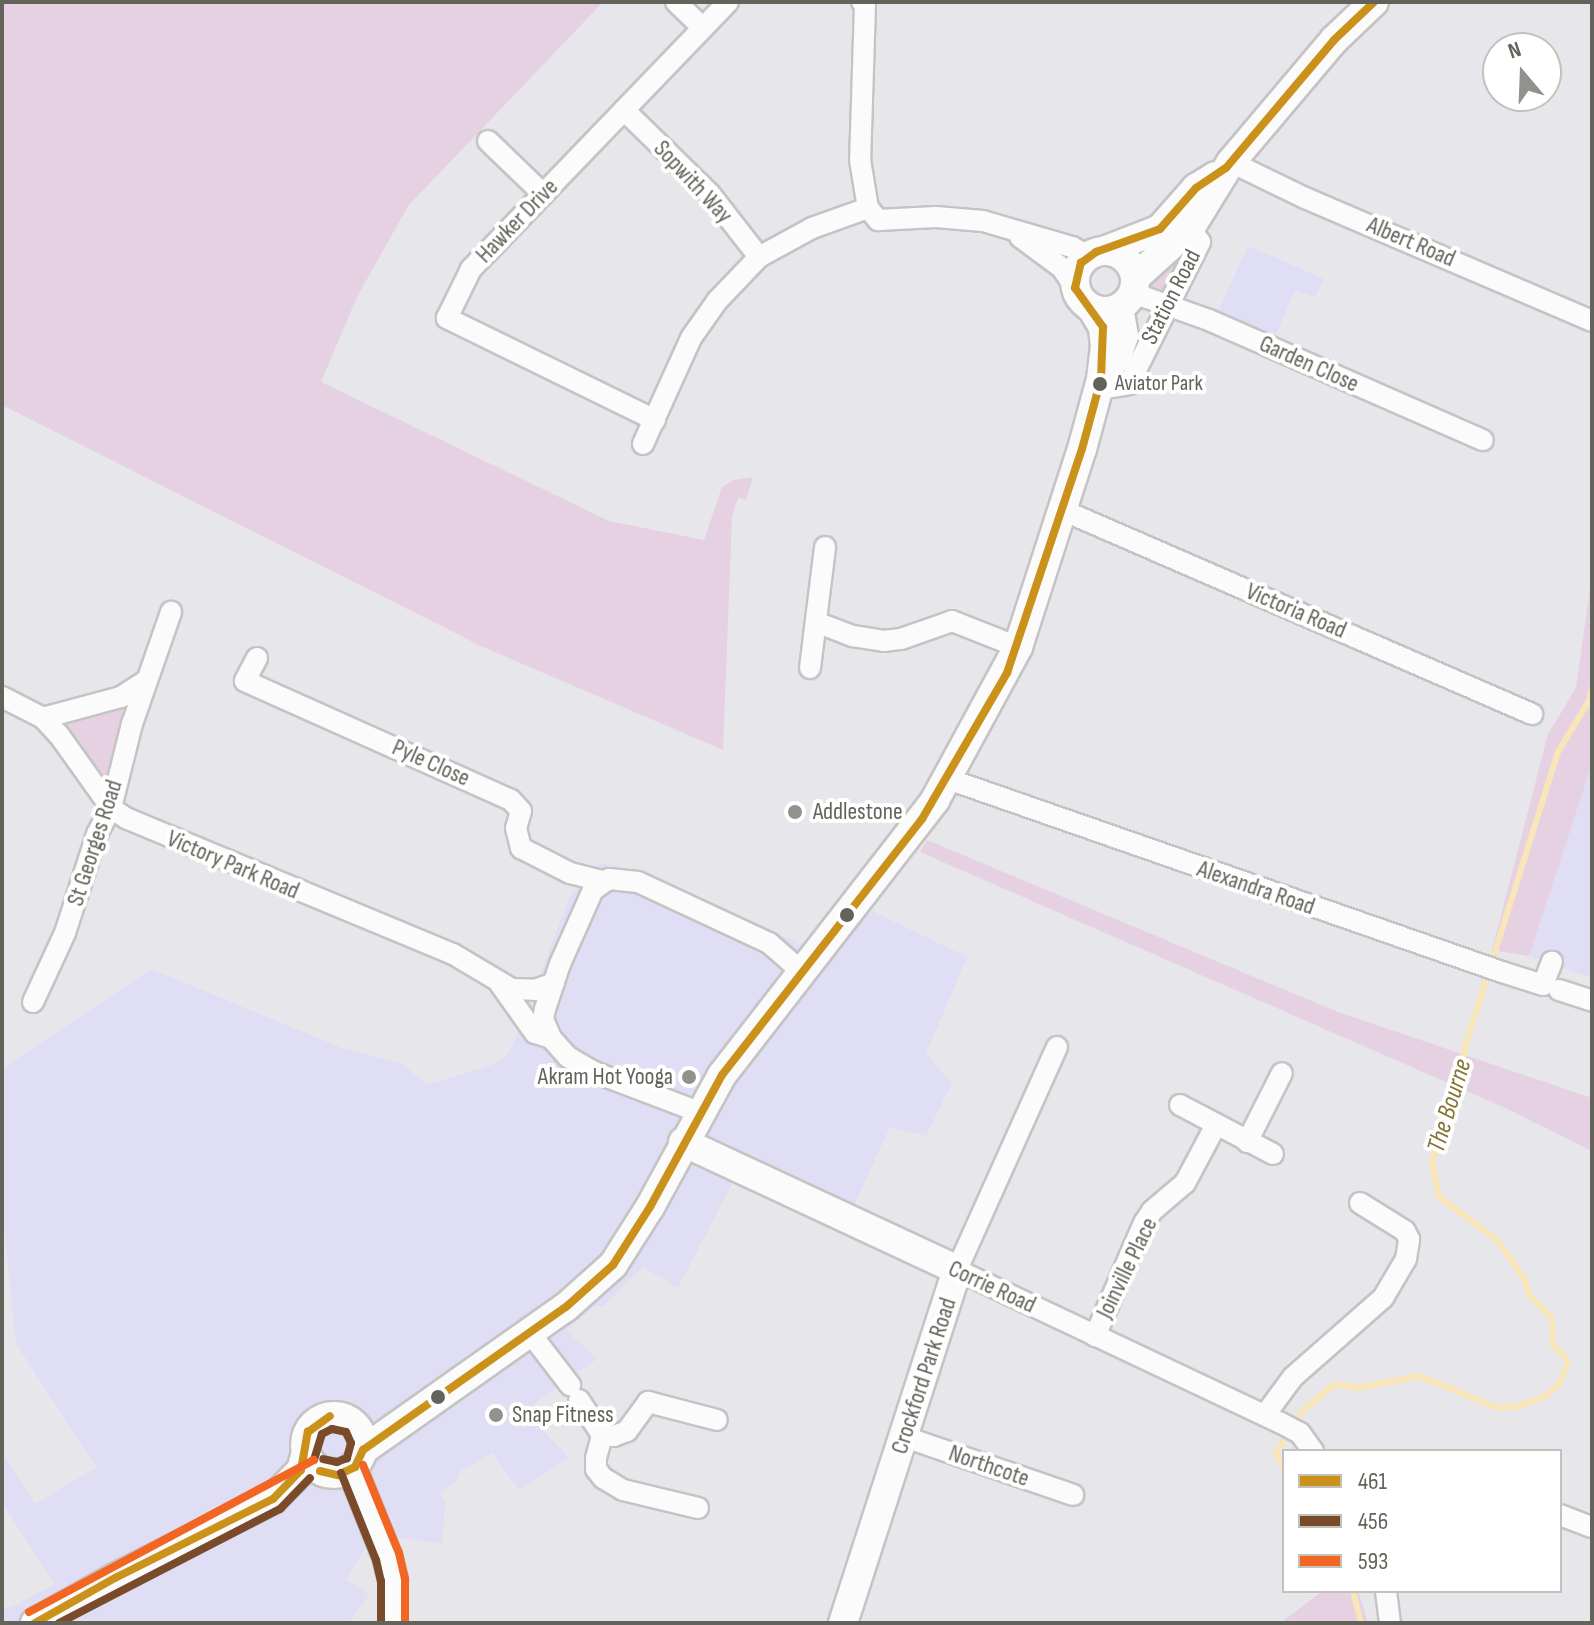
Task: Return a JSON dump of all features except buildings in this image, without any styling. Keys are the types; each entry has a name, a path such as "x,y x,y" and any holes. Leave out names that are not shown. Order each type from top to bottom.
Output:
{"main road":[{"name":"Station Road","path":"357,1448 530,1333 593,1286 613,1265 650,1207 699,1112 722,1075 922,819 948,779 1018,647 1100,384 1103,327 1111,295 1183,220 1196,188 1229,165 1334,40 1374,2"},
{"name":"Station Road","path":"1097,253 1183,220"},
{"path":"1116,252 1129,262 1111,295 1076,270 1097,253 1116,252"},
{"name":"Corrie Road","path":"683,1142 957,1270"},
{"name":"Crockford Park Road","path":"843,1623 957,1270"},
{"path":"313,1462 308,1432 321,1419 339,1416 357,1448 387,1556 393,1580 393,1623"},
{"path":"313,1462 338,1475 357,1448"},
{"path":"35,1623 115,1578 261,1505 288,1486 313,1462"}],"street":[{"path":"676,2 703,28"},
{"name":"Hawker Drive","path":"655,420 447,318 471,269 728,2"},
{"path":"862,2 865,5 860,160 868,208 878,220 936,217 1004,225 1097,253"},
{"name":"Sopwith Way","path":"624,110 710,194 759,257"},
{"path":"488,141 543,194"},
{"name":"Albert Road","path":"1229,165 1592,321"},
{"path":"643,444 691,338 717,301 759,257 812,228 868,208"},
{"name":"Station Road","path":"1100,384 1129,384 1200,242 1183,220"},
{"path":"1004,225 1062,268 1111,295"},
{"name":"Garden Close","path":"1111,295 1167,306 1209,320 1483,440"},
{"name":"Victoria Road","path":"1060,509 1532,714"},
{"path":"810,668 825,547"},
{"name":"St Georges Road","path":"33,1002 65,933 97,834 111,808 147,680 171,612"},
{"path":"816,622 853,636 884,641 901,639 952,621 1018,647"},
{"name":"Pyle Close","path":"257,658 245,681 511,800 521,811 516,828 521,848 570,873 601,881"},
{"path":"43,718 109,701 147,680"},
{"name":"Victory Park Road","path":"2,697 43,718 59,735 111,808 162,835 453,954 500,984 520,992 554,983"},
{"name":"Alexandra Road","path":"948,779 1543,985 1552,962"},
{"path":"551,1038 543,1019 554,983 587,900 601,881 624,878 638,882 809,961"},
{"name":"Victory Park Road","path":"500,984 535,1033 551,1038 568,1057 594,1072 673,1105 699,1112"},
{"path":"1559,990 1592,1001"},
{"name":"Crockford Park Road","path":"957,1270 1057,1047"},
{"path":"1247,1142 1282,1073"},
{"path":"1180,1105 1210,1118 1216,1125 1273,1154"},
{"name":"Joinville Place","path":"1095,1336 1144,1223 1152,1211 1185,1183 1216,1125"},
{"path":"1273,1419 1293,1377 1340,1324 1383,1298 1406,1259 1409,1239 1405,1231 1360,1203"},
{"name":"Corrie Road","path":"957,1270 1273,1419 1300,1433 1312,1449"},
{"path":"530,1333 575,1392 602,1435 596,1469 603,1478 623,1490 698,1508"},
{"path":"602,1435 614,1436 627,1431 648,1402 717,1420"},
{"name":"Northcote","path":"905,1437 1073,1495"},
{"path":"1562,1516 1592,1527"},
{"path":"1386,1593 1390,1623"}],"shaded area":[{"path":"2,2 603,2 408,206 357,297 321,382 609,521 704,540 722,487 734,480 753,477 746,500 738,497 732,516 723,750 483,647 2,405"},
{"path":"1188,246 1165,292 1149,290 1145,286"},
{"path":"1248,246 1324,279 1315,297 1295,290 1275,337 1218,312"},
{"path":"1592,575 1592,764 1529,956 1492,950 1548,734 1576,688"},
{"path":"147,680 113,791 43,718"},
{"path":"1592,764 1592,978 1529,956"},
{"path":"927,840 1338,1012 1592,1098 1592,1151 1503,1107 920,852"},
{"path":"601,863 640,871 764,926 825,958 864,907 967,957 926,1054 952,1082 926,1136 890,1127 843,1229 734,1180 678,1288 643,1267 604,1306 596,1306 566,1330 597,1359 524,1411 569,1458 519,1490 492,1453 461,1471 456,1481 440,1494 445,1502 442,1544 398,1537 364,1550 345,1580 370,1594 348,1623 2,1623 2,1603 6,1608 15,1605 55,1584 2,1503 2,1459 5,1457 35,1504 97,1467 16,1344 2,1202 2,1070 151,969 342,1048 402,1064 427,1085 495,1064 510,1052 571,894"},
{"path":"1320,1593 1359,1593 1368,1623 1280,1623"}],"waterway":[{"name":"The Bourne","path":"1282,1464 1276,1453 1303,1410 1335,1384 1358,1388 1419,1376 1498,1408 1519,1406 1544,1397 1560,1383 1568,1361 1553,1345 1552,1318 1529,1295 1525,1280 1497,1240 1439,1197 1432,1162 1458,1089 1465,1047 1558,752 1590,699 1592,688"},
{"name":"The Bourne","path":"1354,1593 1361,1623"}],"transit line":[{"name":"461","path":"320,1471 338,1475 355,1467 363,1450 566,1307 613,1265 650,1207 722,1075 922,819 1007,673 1082,449 1101,379 1103,327 1075,288 1081,263 1096,252 1160,229 1196,188 1226,168 1334,40 1374,2"},
{"name":"461","path":"35,1623 115,1578 273,1499 301,1470 308,1432 330,1416"},
{"name":"456","path":"314,1460 322,1434 332,1429 346,1432 351,1443 347,1458 337,1462 323,1459"},
{"name":"593","path":"29,1612 314,1460"},
{"name":"593","path":"363,1465 399,1553 405,1579 405,1623"},
{"name":"456","path":"341,1473 376,1560 381,1581 381,1623"},
{"name":"456","path":"59,1623 280,1509 310,1478"}],"place":[{"name":"Aviator Park","path":"1100,384"},
{"name":"Addlestone","path":"795,812"},
{"name":"Akram Hot Yooga","path":"689,1077"},
{"name":"Snap Fitness","path":"496,1415"}]}
